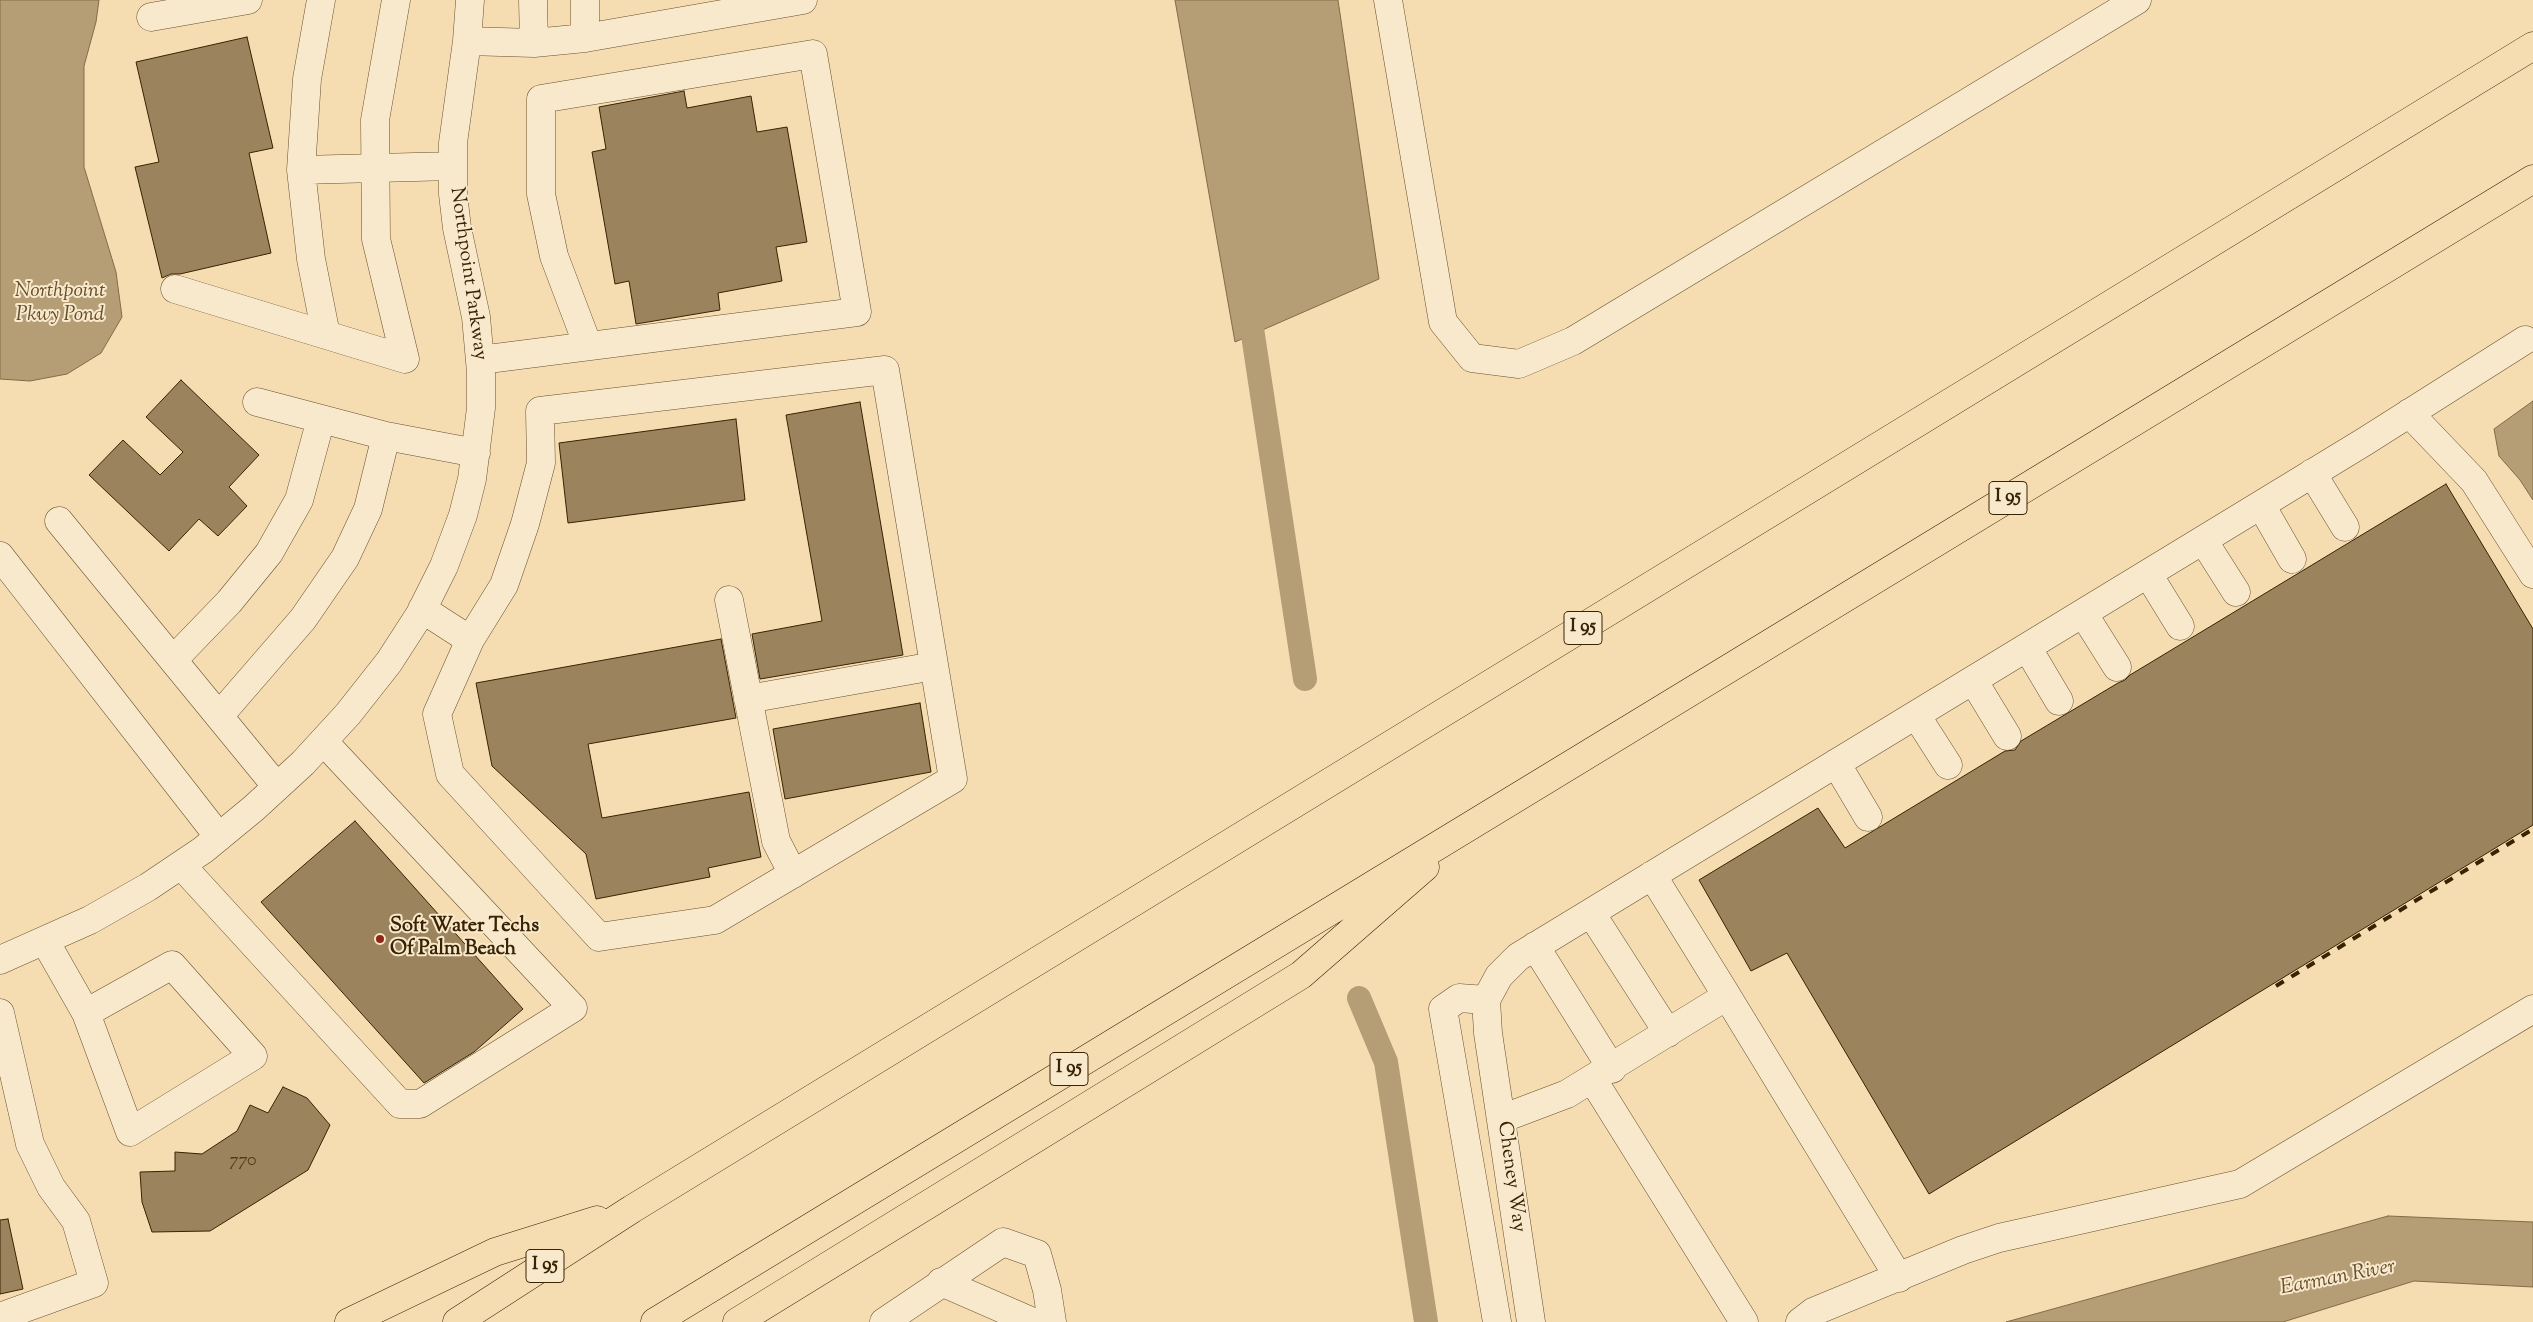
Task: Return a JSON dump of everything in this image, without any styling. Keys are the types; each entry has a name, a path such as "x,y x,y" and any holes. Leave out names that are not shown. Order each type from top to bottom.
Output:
{"highway":[{"name":"I 95","path":"457,1322 632,1209 2533,46"},
{"name":"I 95","path":"655,1322 1483,816 2533,179"},
{"path":"737,1322 1302,975 1483,816"},
{"path":"349,1322 495,1252 632,1209"}],"street":[{"path":"151,17 248,0"},
{"path":"321,0 308,79 301,170 311,259 326,335"},
{"path":"175,290 404,359 376,239 375,120 396,0"},
{"name":"Northpoint Parkway","path":"0,960 90,920 148,887 219,837 277,787 323,741 389,662 422,610 444,566 463,514 476,453 481,408 480,360 476,317 457,228 453,166 453,144 467,40 470,0"},
{"path":"533,0 534,43"},
{"path":"585,0 585,38"},
{"path":"467,40 534,43 585,38 803,0"},
{"path":"1388,0 1443,322 1472,358 1519,364 1574,341 2137,0"},
{"path":"480,360 857,312 813,54 541,99 541,194 554,256 588,346"},
{"path":"301,170 453,166"},
{"path":"1496,1322 1443,1009 1459,998 1486,1000 1499,976 1518,957 1535,946 2312,474 2525,340"},
{"path":"885,370 934,666 953,779 715,920 599,938 450,774 437,714 470,640 504,585 525,524 541,463 540,411 885,370"},
{"path":"257,402 386,436 476,453"},
{"path":"2409,413 2474,481 2533,574"},
{"path":"173,660 229,602 269,553 299,500 321,419"},
{"path":"219,716 303,619 345,558 368,509 386,436"},
{"path":"2312,474 2346,527"},
{"path":"2261,505 2292,559"},
{"path":"60,521 277,787"},
{"path":"2203,540 2236,592"},
{"path":"5,571 219,837"},
{"path":"2148,574 2180,626"},
{"path":"729,600 776,841 793,874"},
{"path":"422,610 470,640"},
{"path":"2083,613 2117,666"},
{"path":"2027,647 2059,701"},
{"path":"748,699 934,666"},
{"path":"1973,680 2007,736"},
{"path":"1916,715 1948,765"},
{"path":"181,865 400,1104 420,1104 573,1008 323,741"},
{"path":"1836,763 1868,817"},
{"path":"1652,875 1899,1278"},
{"path":"1591,913 1668,1034"},
{"path":"45,941 86,1013 130,1132 253,1056 172,965 86,1013"},
{"path":"1535,946 1602,1074 1744,1322"},
{"path":"1501,1119 1567,1094 1668,1034 1727,996"},
{"name":"Cheney Way","path":"1486,1000 1488,1033 1531,1322"},
{"path":"1800,1322 1813,1312 1899,1278 1962,1250 1999,1238 2240,1184 2533,1009"},
{"path":"0,1014 30,1144 51,1187 76,1221 94,1283 0,1317"},
{"path":"884,1321 1003,1242 1037,1254 1047,1290 1052,1322"},
{"path":"941,1282 1033,1322"}],"water":[{"name":"Northpoint Pkwy Pond","path":"0,0 99,0 96,22 84,66 84,167 116,272 122,317 101,353 67,374 30,381 0,379"},
{"path":"1175,0 1338,0 1379,279 1235,342"},
{"path":"2533,401 2533,500 2520,480 2499,456 2494,429"},
{"name":"Earman River","path":"2388,1216 2533,1222 2533,1287 2414,1281 2283,1322 2006,1322"}],"building":[{"path":"247,37 273,148 249,153 271,253 180,274 171,274 162,278 135,167 159,162 136,62"},
{"path":"684,91 687,108 751,96 757,132 787,127 807,242 776,247 782,281 718,293 720,310 636,324 629,281 615,284 592,152 606,149 599,107"},
{"path":"181,380 259,455 229,487 247,506 218,536 199,519 169,551 89,475 123,440 160,475 183,452 146,417"},
{"path":"860,402 903,655 760,679 752,634 822,621 786,415"},
{"path":"736,419 745,500 568,523 559,443"},
{"path":"2446,484 2533,629 2533,825 1929,1194 1787,953 1751,971 1699,880 1818,808 1845,848 2005,751 2015,750 2021,741 2125,680 2130,675"},
{"path":"721,639 736,718 588,744 602,818 749,792 761,857 708,868 710,877 596,899 586,854 492,766 476,683"},
{"path":"920,703 931,772 785,799 773,729"},
{"path":"355,821 523,1009 474,1052 424,1083 261,902"},
{"path":"283,1087 307,1098 330,1125 308,1170 210,1231 152,1232 142,1202 140,1172 175,1171 175,1152 202,1154 237,1131 250,1105 268,1113"},
{"path":"8,1219 23,1289 0,1294 0,1220"}],"waterway":[{"path":"1248,302 1305,679"},
{"path":"1359,998 1386,1062 1426,1322"}],"railway":[{"path":"2276,986 2533,829"}],"place":[{"name":"Soft Water Techs Of Palm Beach","path":"380,939"}]}
